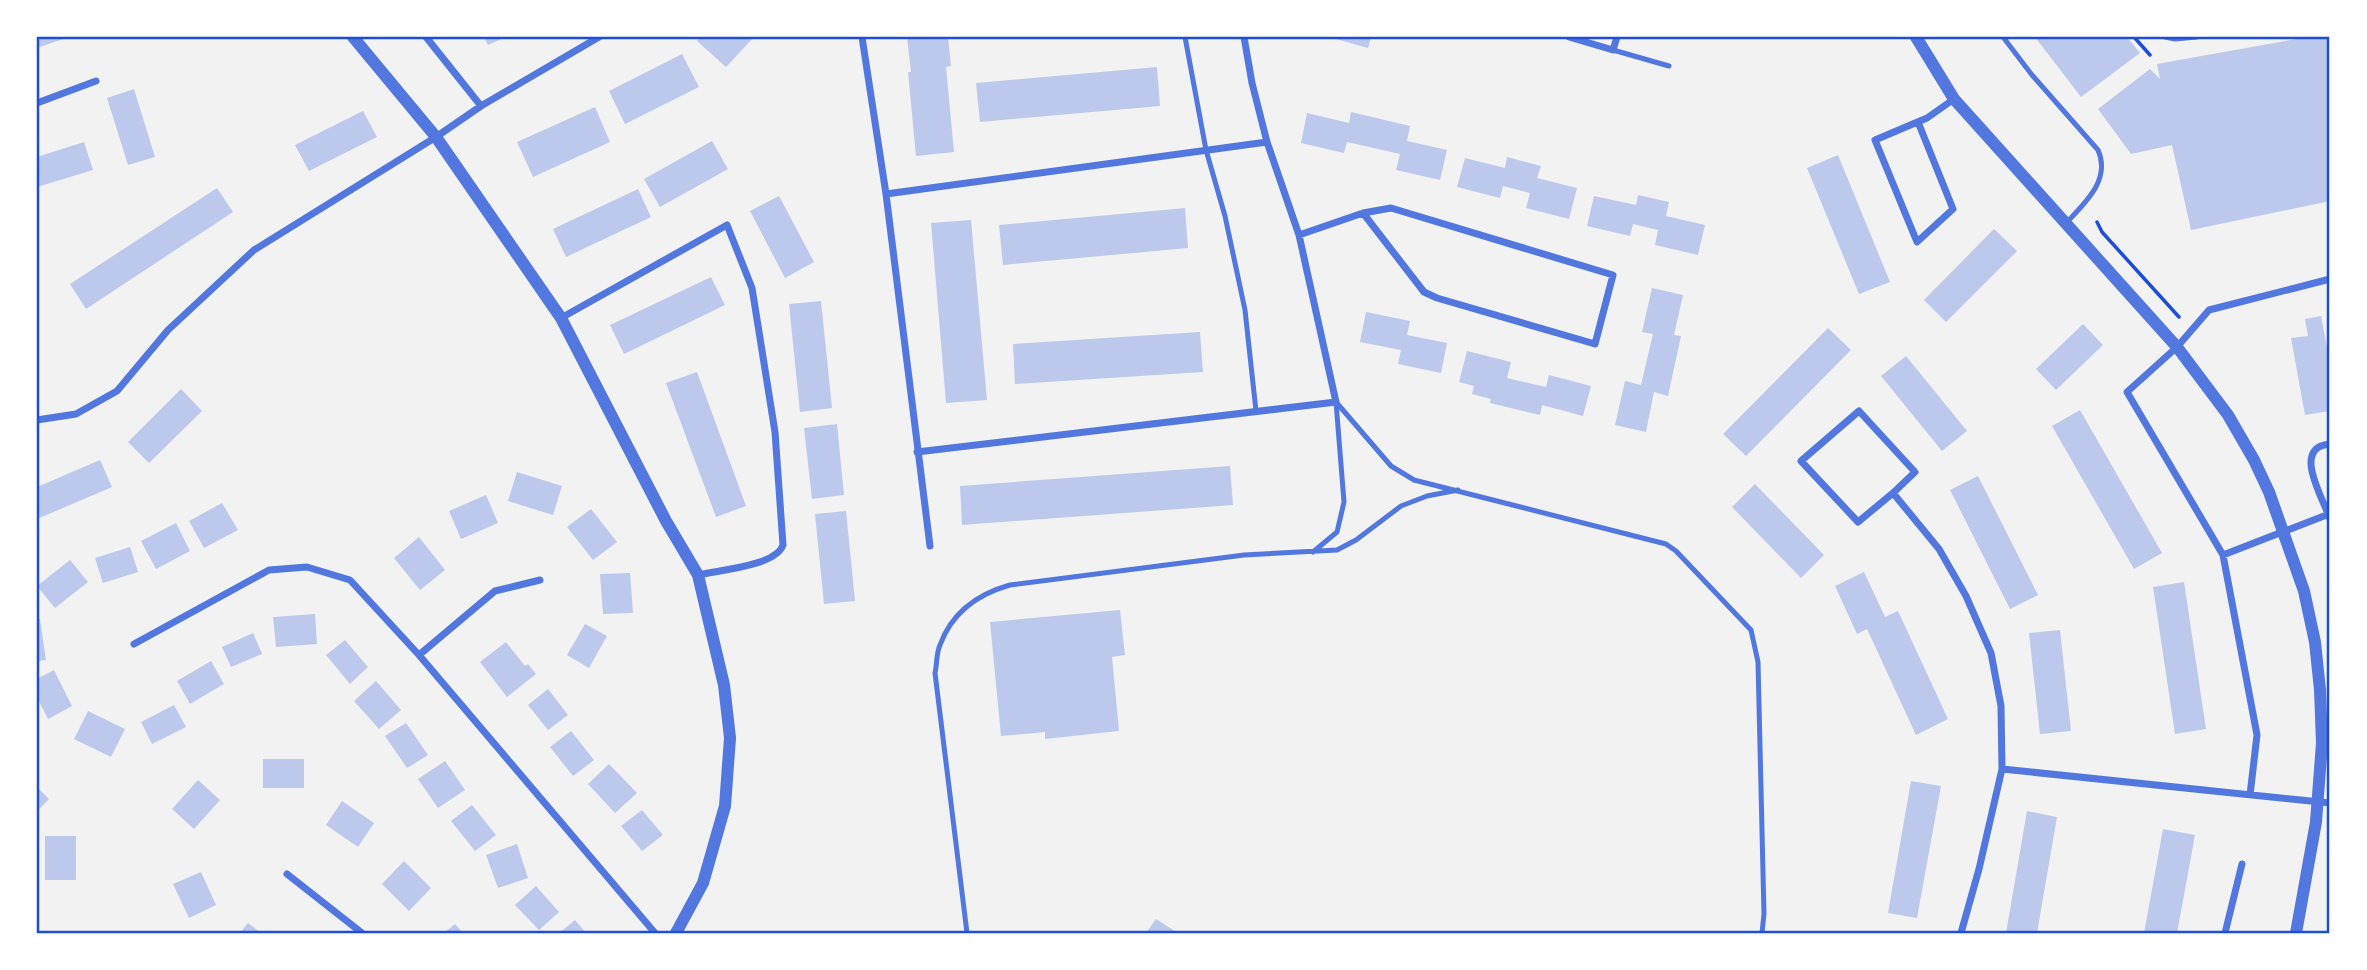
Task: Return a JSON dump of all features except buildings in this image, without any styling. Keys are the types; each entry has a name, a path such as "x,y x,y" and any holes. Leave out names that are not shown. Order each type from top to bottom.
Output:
{"street":[{"path":"353,37 436,137 561,318 666,521 698,575 724,685 730,738 725,806 703,883 676,933"},
{"path":"426,37 481,106"},
{"path":"37,420 76,414 117,391 168,330 254,250 481,106 599,37"},
{"path":"862,37 886,194 930,546"},
{"path":"917,452 1336,402 1298,235 1267,142 1244,37"},
{"path":"1569,37 1614,50 1617,37"},
{"path":"1916,37 1954,99 2177,347 2228,415 2254,460 2284,531 2304,591 2315,642 2324,803 2296,933"},
{"path":"37,103 96,81"},
{"path":"1918,122 1954,209 1917,242 1875,140 1927,118 1954,99"},
{"path":"886,194 1267,142"},
{"path":"1298,235 1363,213 1391,208 1613,275 1595,344 1424,292 1363,213"},
{"path":"561,318 727,225 754,299 775,432 783,545 781,551 768,560 698,575"},
{"path":"2250,795 2257,735 2222,555 2127,392 2177,347 2208,310 2330,279"},
{"path":"1859,411 1915,472 1893,493 1857,522 1801,461 1859,411"},
{"path":"2222,555 2329,517 2309,464 2313,451 2321,444 2330,444"},
{"path":"1893,493 1939,549 1966,596 1991,653 2001,706 2002,769 1961,933"},
{"path":"134,644 269,570 307,567 349,580 419,655 655,933"},
{"path":"419,655 495,591 540,580"},
{"path":"2002,769 2324,803"},
{"path":"2225,933 2242,864"},
{"path":"287,874 362,933"}],"lane":[{"path":"1185,37 1206,150 1225,216 1245,310 1256,411"},
{"path":"2003,37 2032,75 2098,150 2103,162 2095,191 2064,224"},
{"path":"2165,37 2197,37"},
{"path":"1614,50 1669,66"},
{"path":"1336,402 1391,466 1414,480 1666,544 1676,551 1751,631 1758,662 1765,914 1762,933"},
{"path":"1312,552 1337,532 1344,502 1336,402"},
{"path":"967,933 936,674 939,646 952,624 969,604 988,592 1010,585 1244,555 1337,550 1356,540 1401,506 1427,496 1458,490"}],"path":[{"path":"2134,37 2150,55"},
{"path":"2097,222 2102,232 2179,317"}]}
